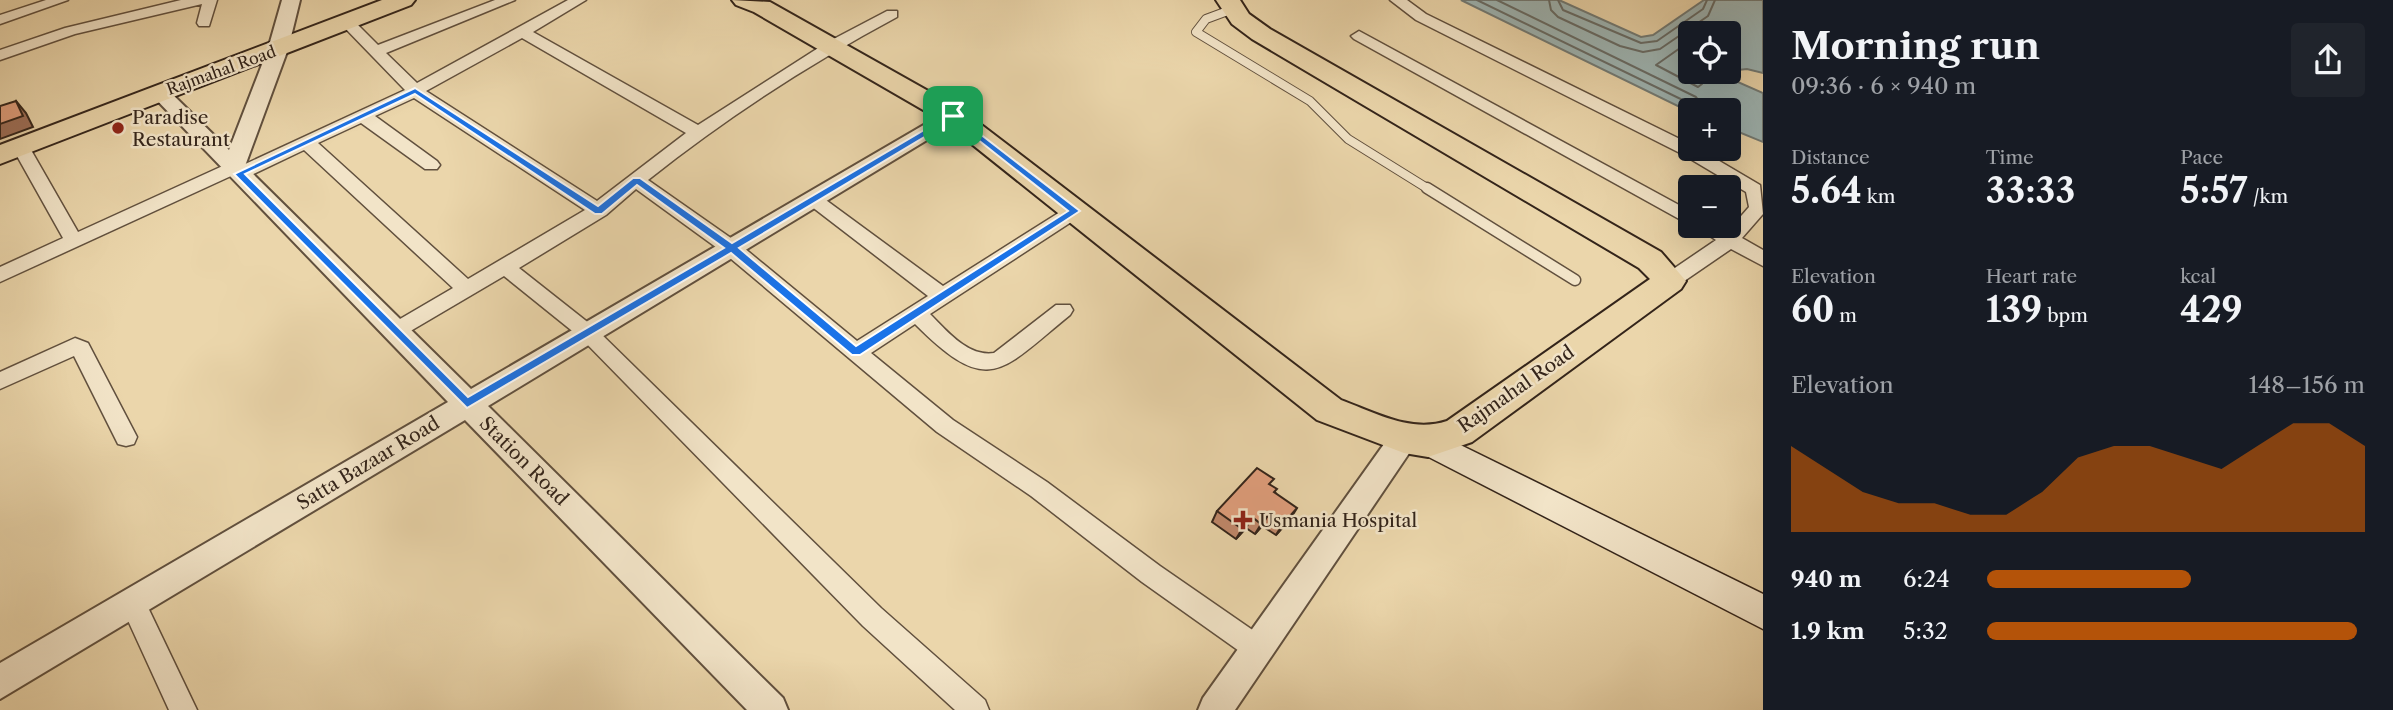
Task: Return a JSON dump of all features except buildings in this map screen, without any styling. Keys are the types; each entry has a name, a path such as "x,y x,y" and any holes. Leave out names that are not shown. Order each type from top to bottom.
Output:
{"main road":[{"name":"Rajmahal Road","path":"10,151 403,0"},
{"path":"744,0 762,7 953,116 1329,410 1416,440 1763,612"},
{"path":"1232,3 1240,19 1291,53 1650,260 1670,281"},
{"name":"Rajmahal Road","path":"1416,440 1459,432 1670,281"}],"street":[{"path":"0,55 6,32 61,0"},
{"path":"6,32 70,31 199,0"},
{"path":"204,23 210,0"},
{"path":"236,171 278,49 291,0"},
{"path":"376,51 508,0"},
{"path":"0,275 236,171 307,143 415,91 579,0"},
{"path":"1397,0 1420,16 1688,150 1754,189 1760,199 1758,208 1730,240 1670,281"},
{"path":"395,331 599,211 698,132 831,46 892,14"},
{"path":"348,22 415,91 599,211"},
{"path":"522,32 698,132"},
{"path":"1359,36 1678,212"},
{"name":"Station Road","path":"159,92 771,710"},
{"path":"363,116 431,165"},
{"name":"Satta Bazaar Road","path":"0,682 953,116"},
{"path":"307,143 465,289"},
{"path":"10,151 74,241"},
{"path":"636,180 731,248 945,426 1039,489 1151,574 1258,649"},
{"path":"813,199 942,296"},
{"path":"856,352 1075,211"},
{"path":"1726,238 1763,259"},
{"path":"505,267 589,333 872,617 975,710"},
{"path":"916,313 970,360 987,363 1000,360 1063,310"},
{"path":"0,381 75,346 81,349 125,437"},
{"path":"1215,710 1416,440"},
{"path":"133,603 183,710"}],"lane":[{"path":"1232,3 1200,23 1196,32 1310,101 1348,139 1575,280"}],"water":[{"path":"1461,0 1559,0 1641,37 1653,35 1704,0 1763,0 1763,73 1741,70 1741,21 1678,21 1678,84 1741,83 1763,93 1763,142 1741,133 1741,98 1678,98 1678,106"}],"place":[{"name":"Paradise Restaurant","path":"118,128"},
{"name":"Usmania Hospital","path":"1243,520"}],"route":[{"path":"953,116 731,248 636,180 599,211 415,91 239,174 467,404 731,248 856,352 1075,211 953,116"}]}
